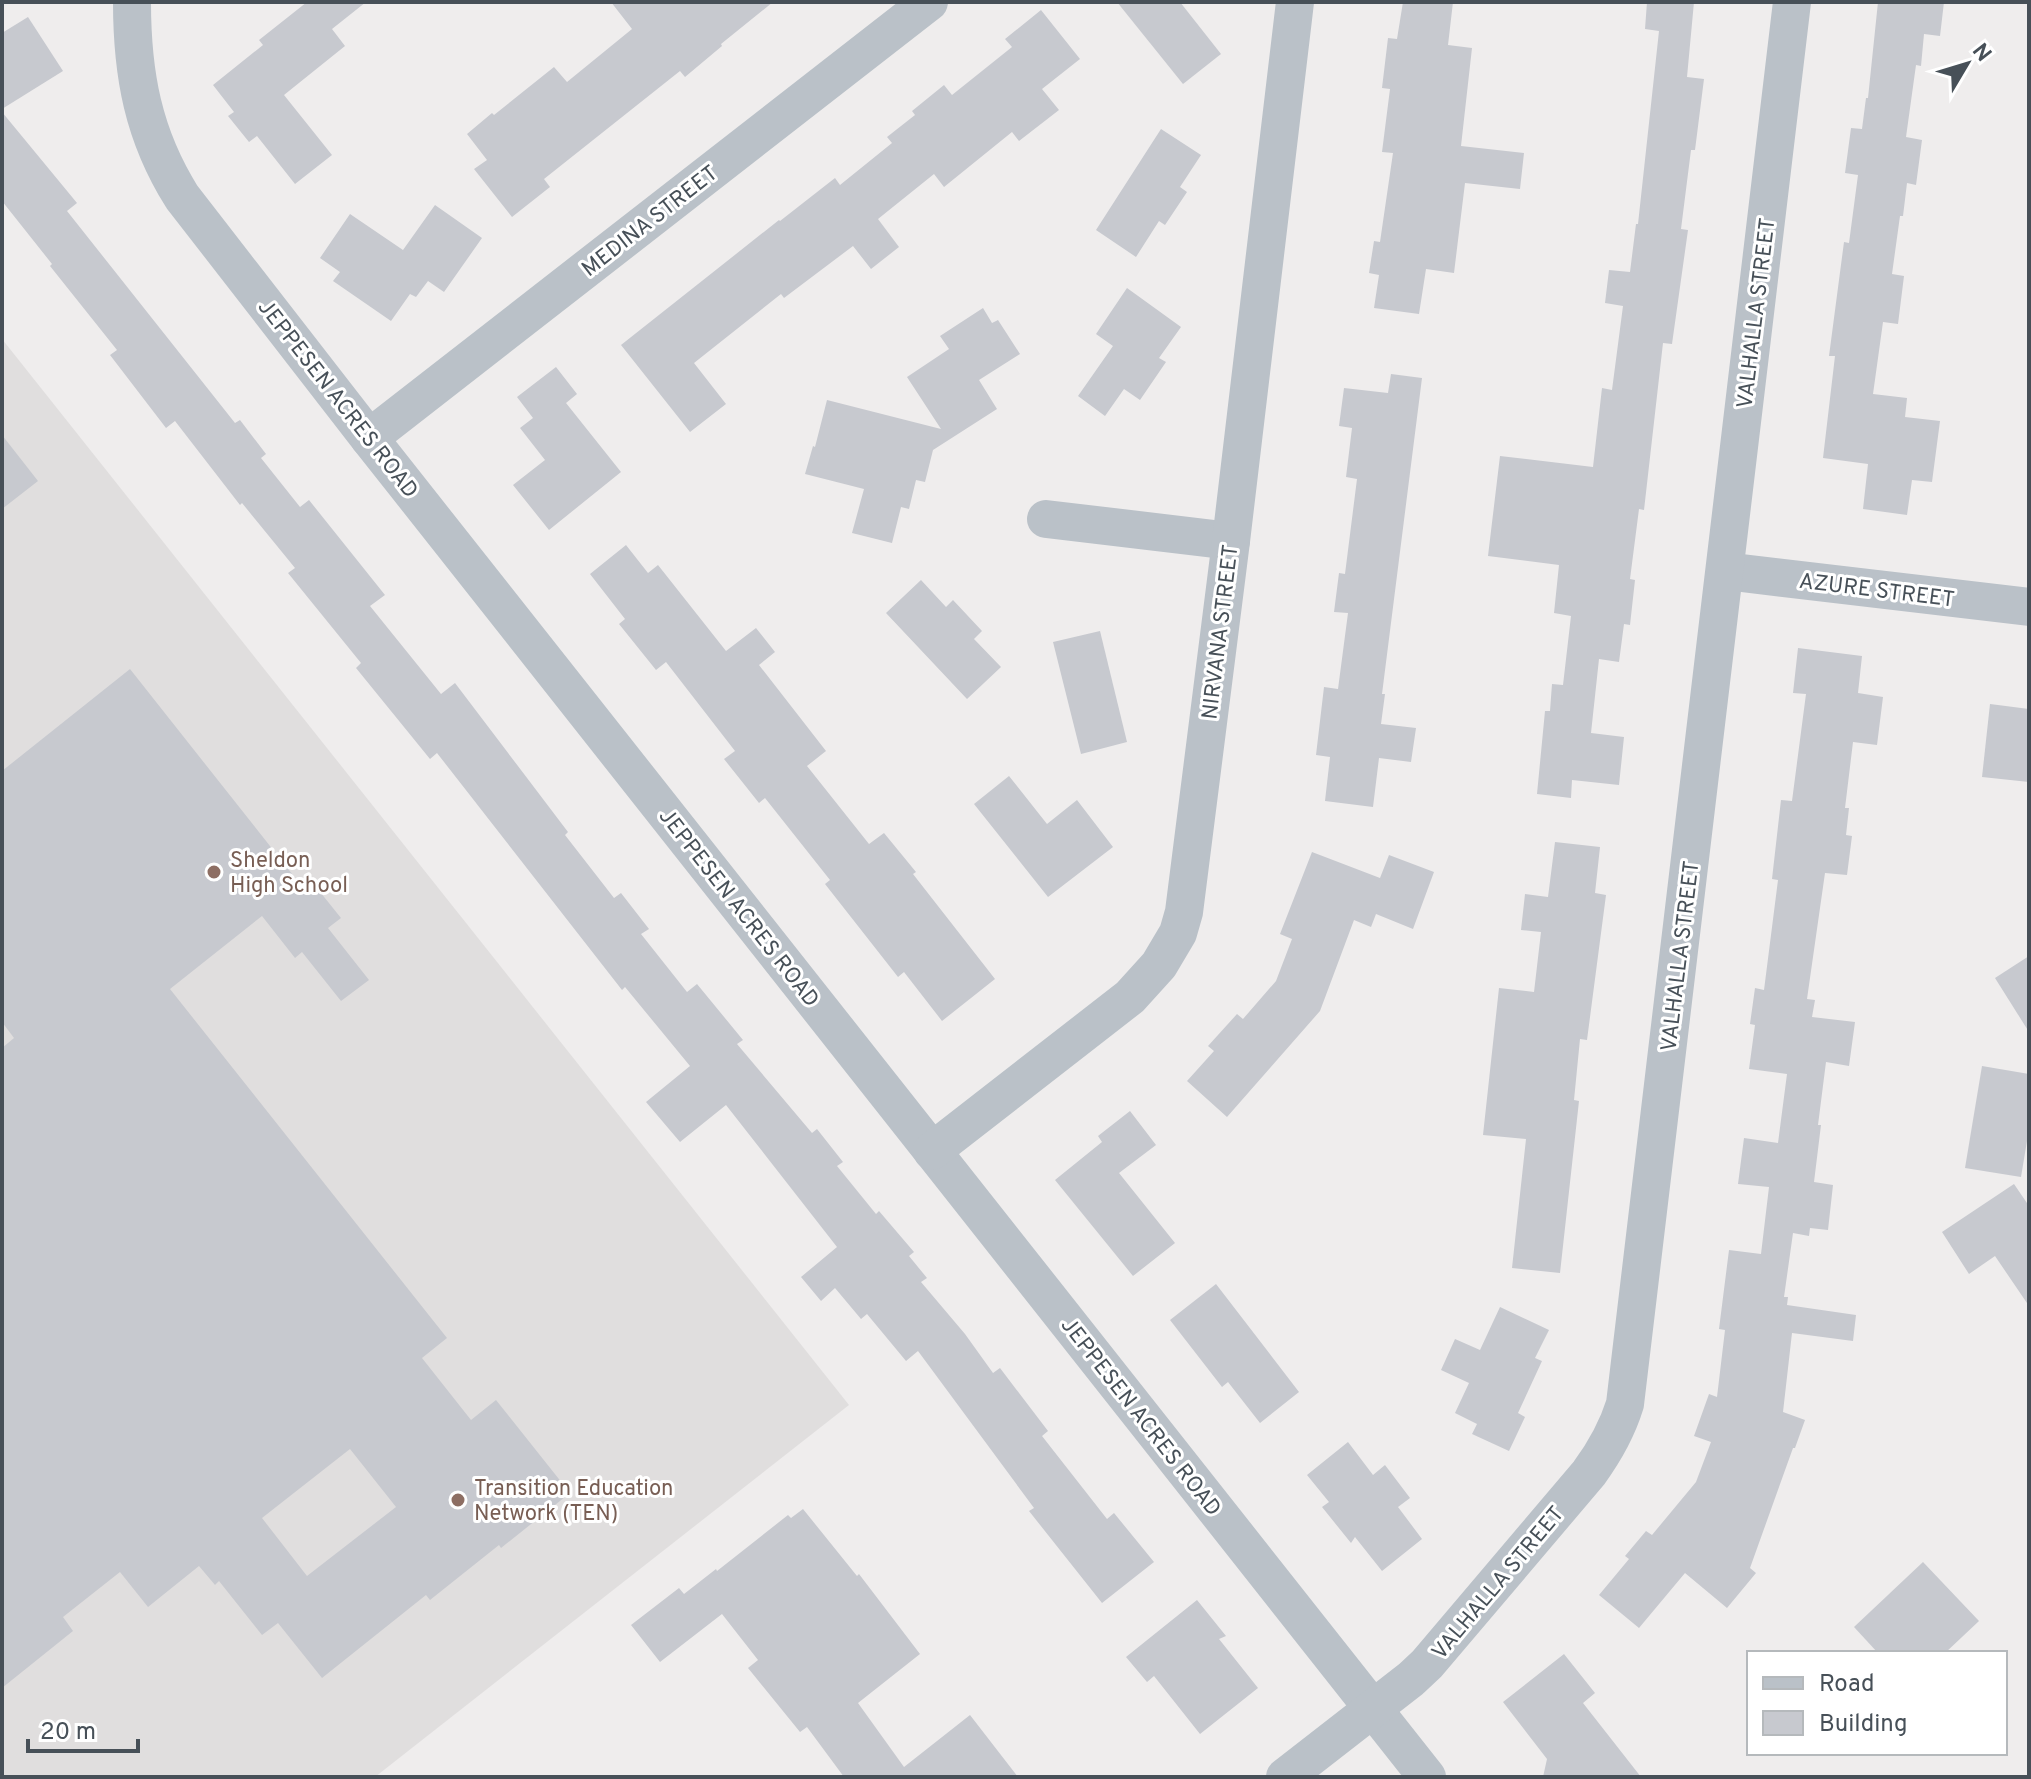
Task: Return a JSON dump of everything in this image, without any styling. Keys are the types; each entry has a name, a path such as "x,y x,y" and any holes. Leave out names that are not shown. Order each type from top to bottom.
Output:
{"street":[{"name":"MEDINA STREET","path":"369,438 929,2"},
{"name":"NIRVANA STREET","path":"932,1151 1130,997 1159,965 1178,933 1184,912 1231,541 1295,2"},
{"name":"VALHALLA STREET","path":"1285,1777 1427,1664 1589,1473 1620,1423 1627,1389 1792,2"},
{"name":"JEPPESEN ACRES ROAD","path":"136,6 139,97 155,146 175,187 369,438 1427,1777"},
{"path":"1046,519 1231,541"},
{"name":"AZURE STREET","path":"1725,571 2029,607"}],"shaded area":[{"name":"Sheldon High School","path":"2,339 849,1405 375,1777 2,1777"}],"building":[{"path":"307,2 366,2 332,29 345,46 284,95 332,155 295,184 257,136 249,142 228,116 234,112 213,85 263,45 259,40"},
{"path":"611,2 773,2 685,77 680,71 544,179 550,187 512,217 474,169 487,160 467,134 554,67 567,82 632,29"},
{"path":"1117,2 1180,2 1221,54 1183,84"},
{"path":"1403,2 1453,2 1448,45 1472,48 1461,146 1524,153 1520,189 1465,183 1454,273 1426,269 1419,314 1374,308 1379,275 1369,273 1374,241 1380,242 1393,153 1382,152 1390,89 1382,88 1388,38 1397,39"},
{"path":"1647,2 1694,2 1687,77 1704,79 1681,229 1688,230 1672,344 1663,343 1644,510 1639,509 1630,579 1635,580 1630,625 1624,624 1619,662 1599,659 1591,733 1624,737 1619,785 1572,780 1571,798 1537,794 1545,711 1550,711 1552,684 1563,685 1571,616 1554,613 1559,565 1488,556 1500,456 1593,467 1602,388 1612,390 1623,306 1605,303 1609,270 1630,272 1638,224 1659,31 1645,29"},
{"path":"1878,2 1944,2 1940,36 1924,34 1921,66 1916,65 1906,137 1922,140 1916,185 1907,183 1892,274 1904,276 1898,324 1883,322 1873,394 1907,398 1905,417 1940,421 1932,482 1912,480 1907,515 1863,509 1868,464 1823,458 1835,356 1829,356 1844,242 1849,243 1858,175 1845,173 1851,128 1862,129 1868,98"},
{"path":"1041,10 1080,59 1042,89 1059,110 1019,141 1012,132 944,187 934,174 878,219 899,247 871,269 853,246 784,298 781,294 694,363 726,404 690,432 621,345 835,178 840,185 892,143 887,137 915,115 912,111 944,85 952,95 1012,47 1005,39"},
{"path":"28,17 63,71 2,109 2,33"},
{"path":"2,112 77,203 67,211 235,423 240,420 266,454 261,458 300,507 309,500 385,595 370,606 441,694 455,683 614,898 621,893 649,929 641,934 687,992 697,984 743,1040 737,1044 812,1133 817,1129 843,1162 837,1166 876,1214 879,1211 914,1252 909,1256 927,1278 921,1282 993,1373 1000,1368 1048,1431 1042,1436 1107,1519 1114,1513 1154,1562 1102,1603 1029,1511 1034,1508 918,1351 906,1361 867,1314 861,1319 835,1288 821,1301 801,1277 837,1247 726,1105 680,1142 646,1102 690,1066 625,987 622,990 437,753 430,759 356,668 361,663 288,573 295,568 242,503 240,505 175,421 166,428 110,355 117,350 2,201"},
{"path":"1161,129 1201,155 1180,187 1187,192 1165,225 1159,221 1136,257 1096,230"},
{"path":"435,205 482,238 444,292 428,281 416,297 410,294 391,321 333,281 340,272 320,258 350,214 403,250"},
{"path":"1127,288 1181,327 1159,358 1166,362 1140,400 1124,389 1105,416 1078,396 1113,346 1096,334"},
{"path":"983,308 992,323 998,320 1020,354 979,380 997,409 933,450 925,482 916,480 909,509 901,507 892,543 852,533 864,489 805,474 827,400 941,429 907,377 949,349 940,336"},
{"path":"556,367 577,394 566,403 621,472 549,530 513,485 545,460 520,428 533,418 517,397"},
{"path":"1391,374 1422,378 1382,694 1385,694 1381,724 1416,728 1411,762 1379,758 1373,807 1325,801 1330,757 1316,755 1324,687 1338,689 1348,613 1334,612 1339,573 1345,574 1357,479 1346,477 1352,428 1339,426 1344,388 1388,393"},
{"path":"2,435 38,481 2,509"},
{"path":"626,545 648,573 658,565 726,651 756,628 775,652 759,665 826,751 807,766 869,844 884,833 995,979 942,1021 904,972 898,977 825,884 830,880 765,798 759,803 724,759 735,751 666,662 656,670 619,624 625,619 590,574"},
{"path":"921,580 946,607 953,600 982,631 974,639 1001,667 967,699 886,613"},
{"path":"1100,631 1127,742 1081,754 1053,642"},
{"path":"1798,648 1862,656 1858,693 1883,697 1877,745 1853,742 1845,808 1849,808 1846,835 1852,836 1847,875 1825,873 1807,999 1815,1000 1812,1017 1855,1022 1849,1066 1826,1062 1814,1182 1833,1185 1828,1230 1810,1228 1809,1236 1793,1233 1784,1297 1788,1297 1787,1305 1856,1315 1853,1341 1792,1333 1783,1412 1805,1420 1750,1568 1756,1573 1727,1608 1685,1573 1639,1628 1599,1595 1629,1559 1625,1556 1646,1531 1652,1535 1696,1482 1711,1442 1694,1436 1709,1394 1717,1397 1725,1330 1719,1329 1729,1250 1761,1254 1769,1187 1738,1184 1744,1138 1778,1143 1787,1074 1749,1069 1755,1025 1750,1024 1755,988 1764,990 1778,880 1772,879 1781,800 1792,801 1806,694 1793,693"},
{"name":"Sheldon High School","path":"130,669 300,884 308,877 341,918 328,928 369,980 341,1001 302,952 295,958 262,916 170,989 447,1338 422,1358 471,1420 496,1400 570,1493 430,1600 426,1595 322,1678 278,1623 262,1635 219,1581 215,1585 199,1566 148,1607 120,1572 63,1617 73,1631 2,1688 2,1048 14,1038 2,1022 2,771","holes":["350,1449 396,1507 307,1576 262,1518"]},
{"path":"1990,704 2029,709 2029,782 1982,777"},
{"path":"1009,776 1047,824 1077,800 1113,847 1048,897 974,804"},
{"path":"1555,842 1600,847 1595,893 1606,895 1587,1040 1580,1039 1574,1100 1579,1101 1560,1273 1512,1268 1526,1139 1483,1135 1499,988 1534,992 1541,932 1521,930 1525,894 1548,897"},
{"path":"1312,852 1380,878 1389,855 1434,872 1413,929 1376,914 1371,927 1354,920 1320,1011 1227,1117 1187,1081 1214,1051 1208,1046 1237,1014 1243,1019 1276,981 1292,939 1280,934"},
{"path":"2029,956 2029,1032 1995,978"},
{"path":"1982,1066 2029,1074 2029,1129 2021,1177 1965,1168"},
{"path":"1130,1111 1156,1145 1119,1173 1175,1243 1133,1276 1055,1180 1102,1142 1098,1136"},
{"path":"2014,1184 2029,1206 2029,1306 1995,1256 1969,1274 1942,1232"},
{"path":"1216,1284 1299,1392 1260,1423 1228,1382 1222,1387 1170,1320"},
{"path":"1500,1307 1549,1330 1535,1358 1542,1361 1518,1413 1525,1417 1509,1451 1472,1434 1477,1424 1455,1413 1469,1383 1441,1370 1455,1339 1480,1350"},
{"path":"1348,1442 1373,1475 1385,1465 1410,1498 1398,1507 1422,1539 1382,1571 1355,1537 1351,1543 1322,1507 1329,1502 1307,1475"},
{"path":"803,1509 857,1576 859,1574 920,1654 858,1703 904,1767 970,1715 1018,1777 844,1777 807,1727 800,1732 748,1668 758,1660 722,1614 660,1662 631,1625 679,1588 684,1594 788,1515 791,1518"},
{"path":"1923,1562 1979,1621 1947,1651 1876,1651 1854,1627"},
{"path":"1197,1600 1226,1636 1219,1639 1258,1688 1200,1734 1154,1676 1147,1682 1126,1657"},
{"path":"1564,1654 1595,1693 1583,1703 1641,1777 1543,1777 1547,1759 1503,1702"}],"place":[{"name":"Sheldon High School","path":"214,872"},
{"name":"Transition Education Network (TEN)","path":"458,1500"}]}
